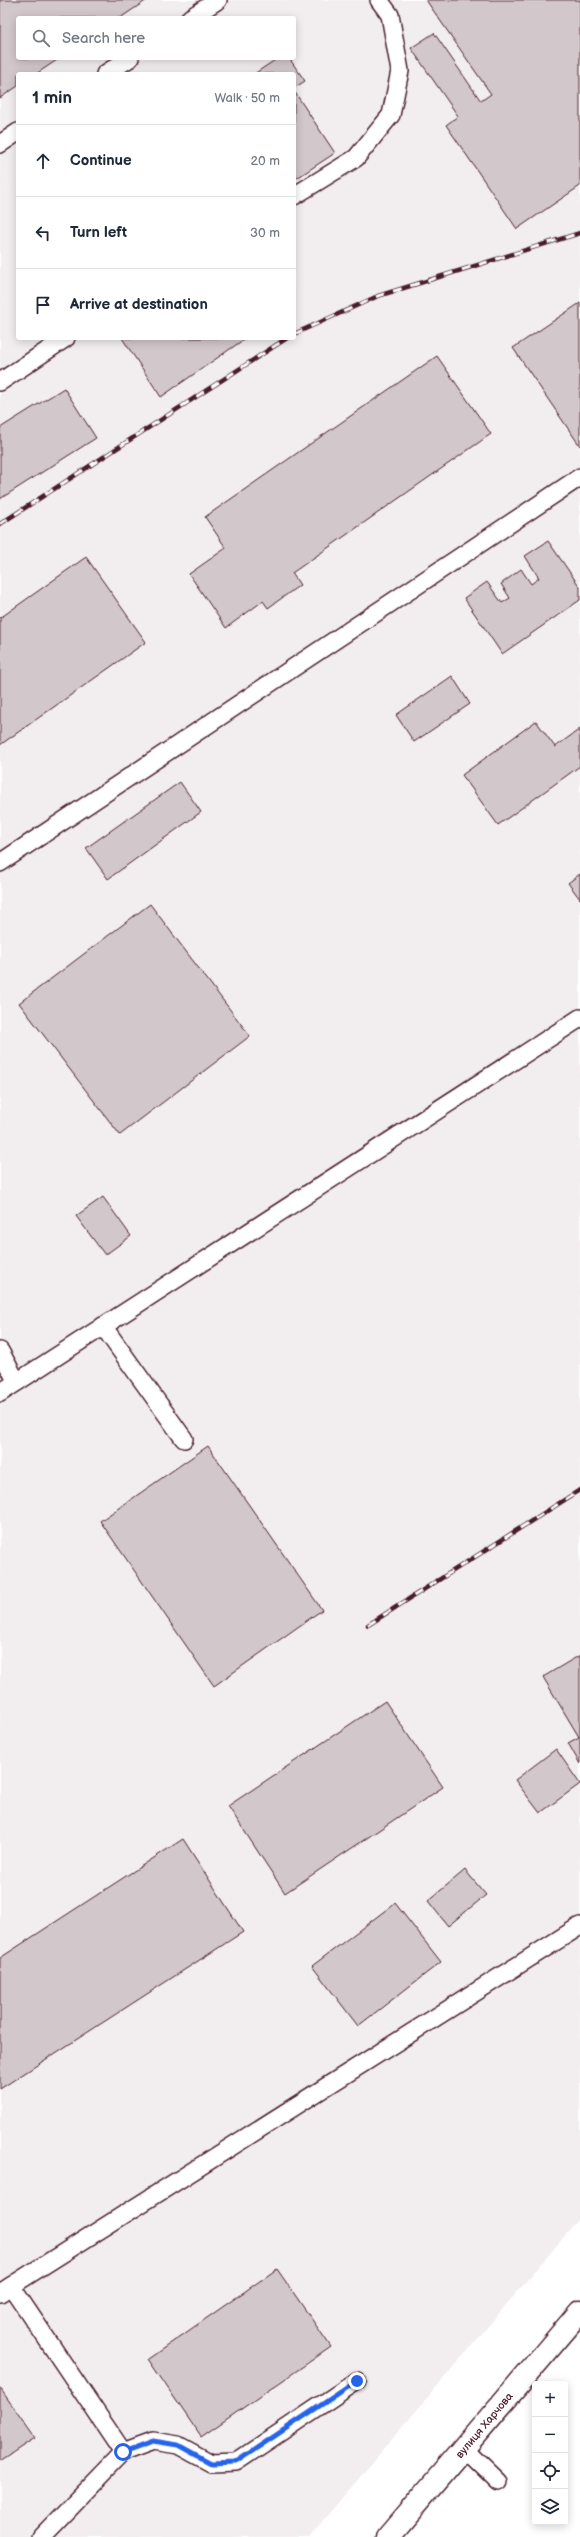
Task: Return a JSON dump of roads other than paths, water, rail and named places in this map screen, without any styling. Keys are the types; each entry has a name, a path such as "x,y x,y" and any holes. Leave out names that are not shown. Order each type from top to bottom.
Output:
{"street":[{"name":"вулиця Харчова","path":"388,2537 580,2312"}],"lane":[{"path":"193,16 218,0"},
{"path":"296,195 356,158 391,115 400,71 390,15 379,0"},
{"path":"108,72 127,60"},
{"path":"0,144 16,133"},
{"path":"0,382 63,340"},
{"path":"0,863 580,477"},
{"path":"0,1393 580,1018"},
{"path":"103,1326 184,1439"},
{"path":"0,1351 17,1382"},
{"path":"123,2452 6,2289 580,1926"},
{"path":"40,2537 123,2452 153,2441 178,2445 211,2463 236,2462 357,2381"},
{"path":"464,2448 499,2482"}],"railway":[{"path":"296,333 378,296 580,233"},
{"path":"0,524 284,340"},
{"path":"368,1625 580,1490"}]}
